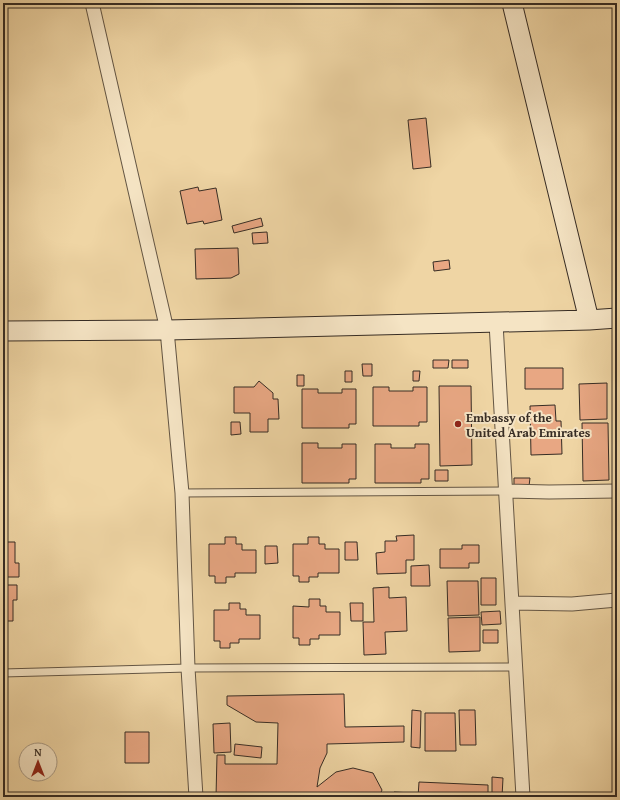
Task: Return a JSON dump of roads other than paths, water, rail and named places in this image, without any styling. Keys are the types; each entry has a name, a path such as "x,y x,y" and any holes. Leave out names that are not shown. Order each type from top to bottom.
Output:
{"main road":[{"path":"512,3 589,320"},
{"path":"3,331 167,330 496,323 617,318"}],"street":[{"path":"92,3 167,330 182,493 188,668 196,797"},
{"path":"496,323 523,797"},
{"path":"505,490 549,492 617,492"},
{"path":"512,603 572,604 617,600"}],"lane":[{"path":"182,493 505,490"},
{"path":"3,672 188,668 516,668"}],"place":[{"name":"Embassy of the United Arab Emirates","path":"458,424"}]}
